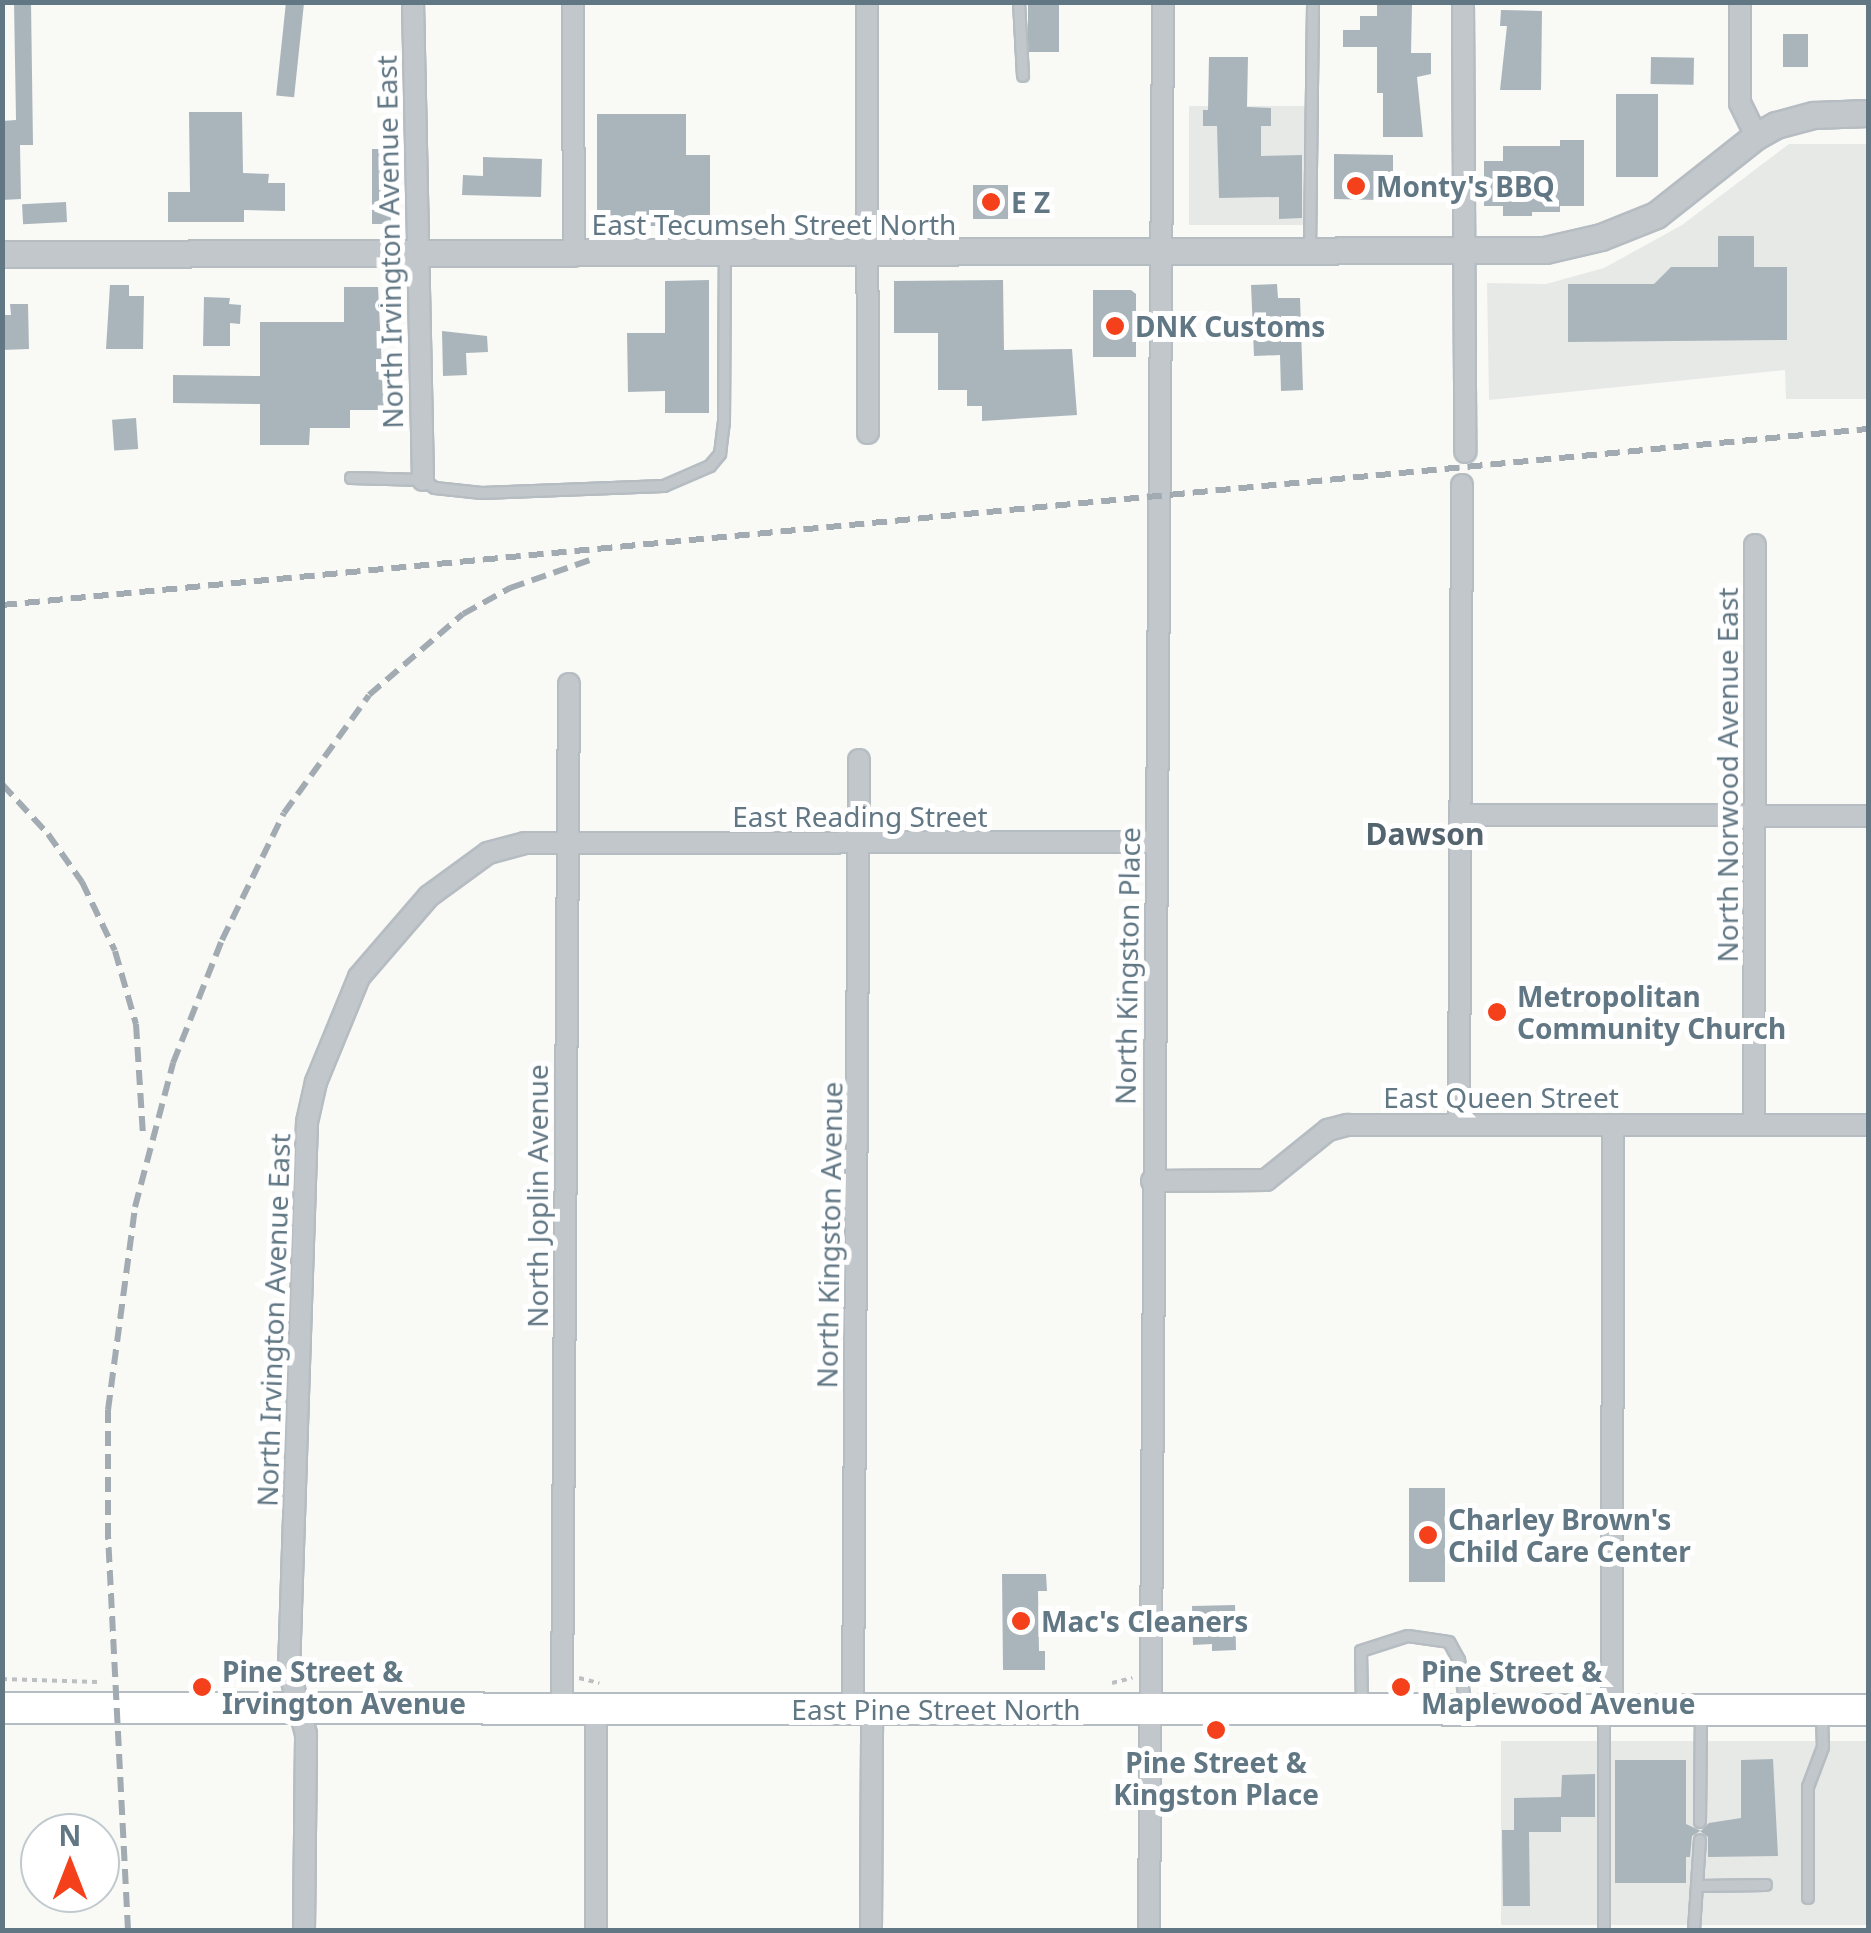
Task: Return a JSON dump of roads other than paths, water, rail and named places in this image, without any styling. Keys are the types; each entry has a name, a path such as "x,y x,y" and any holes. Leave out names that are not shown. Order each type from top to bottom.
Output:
{"main road":[{"name":"East Pine Street North","path":"2,1708 1868,1710"}],"street":[{"name":"North Irvington Avenue East","path":"412,2 423,480"},
{"path":"574,2 574,256"},
{"path":"867,2 864,253 868,433"},
{"name":"North Kingston Place","path":"1148,1930 1162,2"},
{"path":"1463,2 1465,452"},
{"path":"1740,2 1740,103 1756,136"},
{"name":"East Tecumseh Street North","path":"2,254 574,256 1544,250 1630,228 1676,201 1756,136 1794,119 1868,113"},
{"path":"1459,1124 1462,485"},
{"name":"North Norwood Avenue East","path":"1754,1126 1755,545"},
{"name":"North Joplin Avenue","path":"562,1709 569,684"},
{"name":"North Kingston Avenue","path":"859,760 862,1710 871,1930"},
{"path":"1463,815 1868,816"},
{"name":"North Irvington Avenue East","path":"304,1930 306,1734 288,1677 307,1122 316,1082 359,978 429,896 488,854 525,842 565,839"},
{"name":"East Reading Street","path":"565,839 585,844 1156,842"},
{"path":"1608,1710 1613,1124"},
{"name":"East Queen Street","path":"1152,1181 1266,1180 1340,1126 1868,1125"},
{"path":"596,1709 596,1930"}],"lane":[{"path":"1019,2 1023,76"},
{"path":"1310,251 1312,2"},
{"path":"351,478 423,480 436,488 482,493 664,486 710,466 720,454 724,423 725,254"},
{"path":"1362,1710 1361,1651 1408,1636 1449,1642 1458,1660 1466,1711"},
{"path":"1604,1930 1608,1710"},
{"path":"1700,1822 1701,1710"},
{"path":"1808,1898 1808,1787 1822,1747 1822,1710"},
{"path":"1694,1930 1700,1886 1700,1840"},
{"path":"1700,1886 1766,1885"}],"railway":[{"path":"2,605 1868,429"},
{"path":"128,1930 108,1538 108,1410 135,1207 173,1063 222,940 284,813 369,695 463,614 510,588 593,559"},
{"path":"2,784 48,834 82,882 115,951 136,1024 143,1135"}],"place":[{"name":"Monty's BBQ","path":"1356,186"},
{"name":"E Z","path":"991,202"},
{"name":"DNK Customs","path":"1115,326"},
{"name":"Metropolitan Community Church","path":"1497,1012"},
{"name":"Charley Brown's Child Care Center","path":"1428,1535"},
{"name":"Mac's Cleaners","path":"1021,1621"},
{"name":"Pine Street & Irvington Avenue","path":"202,1687"},
{"name":"Pine Street & Maplewood Avenue","path":"1401,1687"},
{"name":"Pine Street & Kingston Place","path":"1216,1730"}],"district":[{"name":"Dawson","path":"1425,834"}]}
